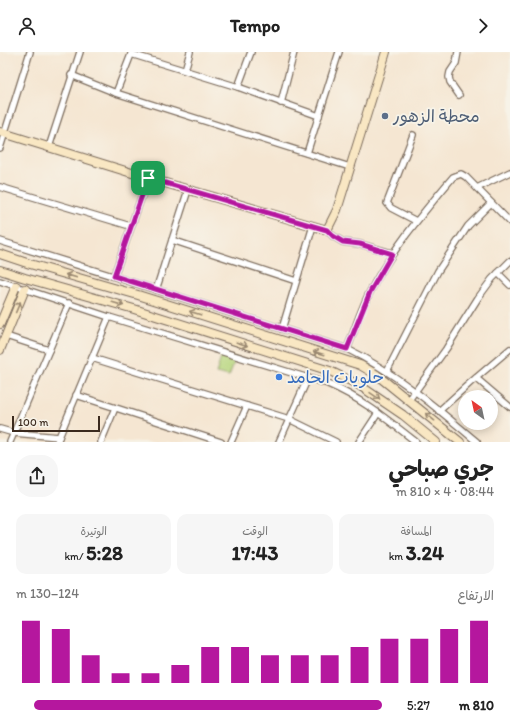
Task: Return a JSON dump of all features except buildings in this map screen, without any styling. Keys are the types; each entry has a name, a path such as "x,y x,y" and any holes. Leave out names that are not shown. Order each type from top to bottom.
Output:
{"main road":[{"path":"3,133 188,190 327,230 337,210 386,52"},
{"path":"0,254 138,295 360,366 377,376 410,400 460,442"},
{"path":"0,270 134,309 330,371 359,385 403,415 436,442"},
{"path":"0,324 16,286"},
{"path":"0,350 25,289"}],"street":[{"path":"0,148 3,133 30,52"},
{"path":"49,148 71,75 80,52"},
{"path":"185,70 190,52"},
{"path":"238,87 251,52"},
{"path":"281,103 294,52"},
{"path":"307,153 320,116 339,52"},
{"path":"458,52 456,63 450,72 449,77 450,82 459,95"},
{"path":"116,93 132,53 238,87 320,116"},
{"path":"71,75 116,93 350,166"},
{"path":"413,135 387,202 391,208 416,221"},
{"path":"477,188 510,172"},
{"path":"347,349 370,292 392,254 416,221 453,177 457,174 461,174 466,177 510,222"},
{"path":"114,276 130,226 148,178"},
{"path":"0,187 130,226"},
{"path":"156,290 188,190"},
{"path":"387,371 438,271 468,226 491,203"},
{"path":"282,329 314,226"},
{"path":"327,230 343,242 360,244 392,254"},
{"path":"172,240 296,281"},
{"path":"0,241 347,349 366,358 387,371 440,411 477,442"},
{"path":"410,400 446,349 478,298 498,273 510,261"},
{"path":"498,273 510,285"},
{"path":"0,281 345,391 378,413 416,442"},
{"path":"10,442 69,303"},
{"path":"234,326 238,315"},
{"path":"0,429 14,433 58,440 109,317"},
{"path":"6,336 49,350"},
{"path":"440,411 510,349"},
{"path":"92,358 289,419 336,442"},
{"path":"279,442 308,378"},
{"path":"476,378 510,407"},
{"path":"76,395 221,442"},
{"path":"231,442 247,406"},
{"path":"101,442 115,408"},
{"path":"359,442 378,413"}],"green space":[{"path":"222,355 236,358 229,376 216,373"}],"place":[{"name":"محطة الزهور","path":"385,116"},
{"name":"حلويات الحامد","path":"279,377"}],"route":[{"path":"148,178 327,230 343,242 360,244 392,254 370,292 347,349 167,294 114,276 130,226 148,178"}]}
